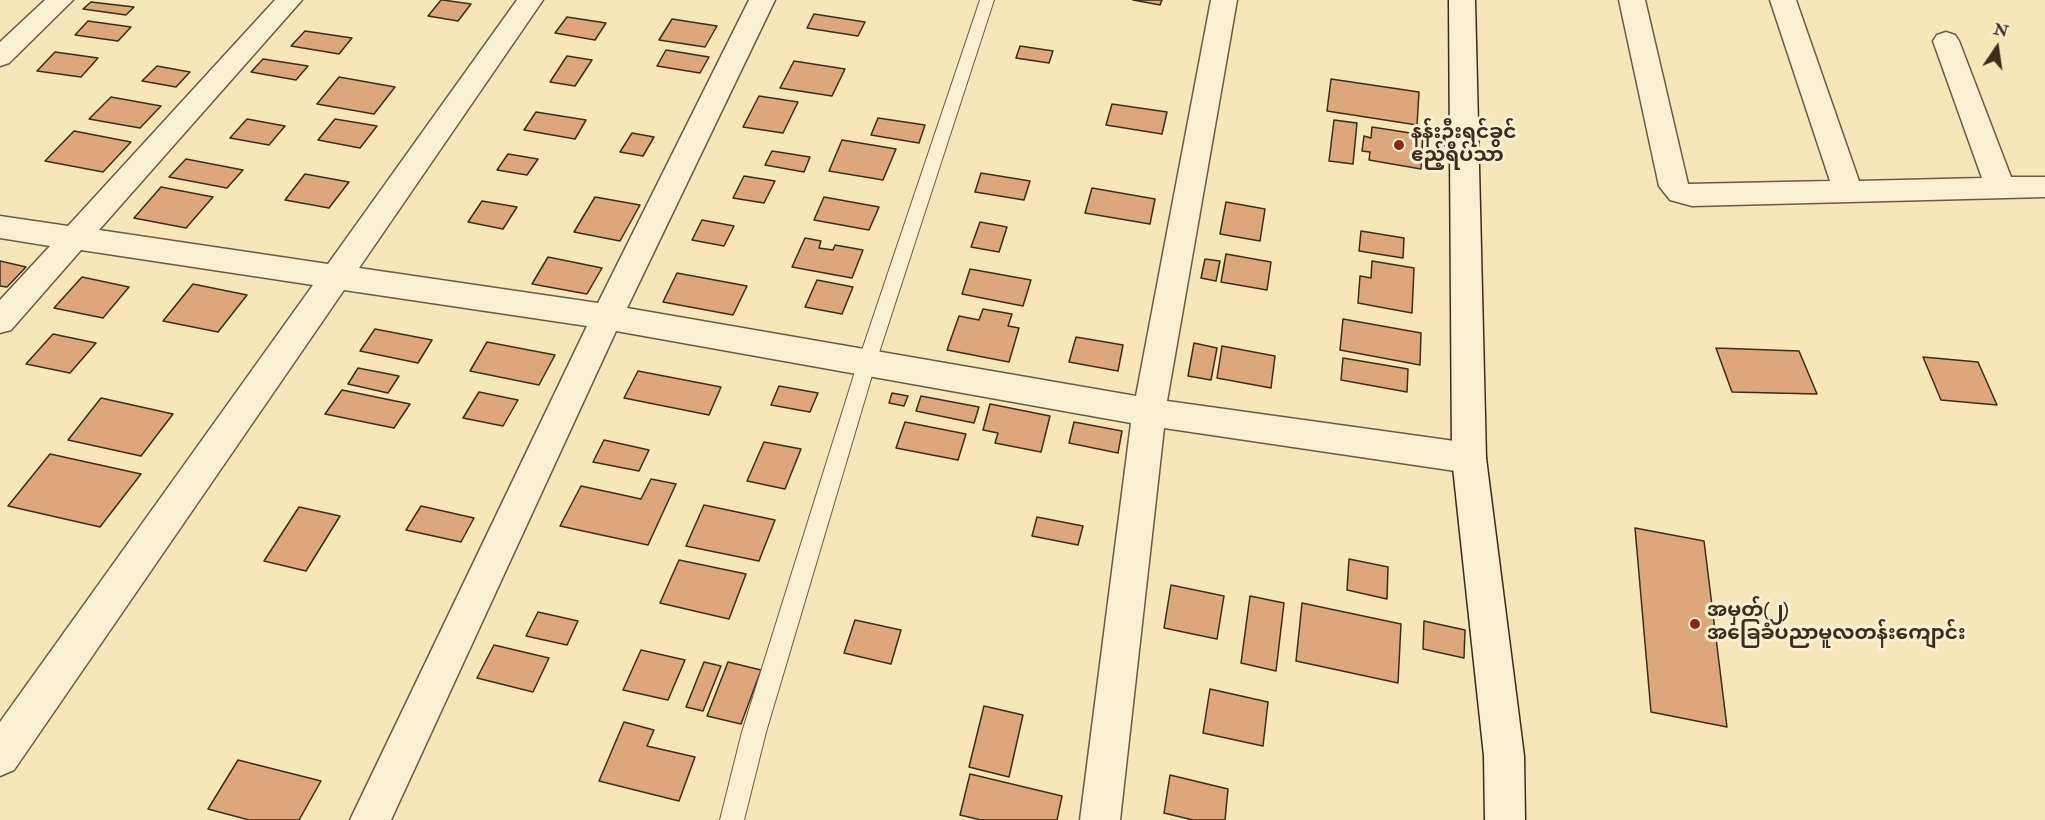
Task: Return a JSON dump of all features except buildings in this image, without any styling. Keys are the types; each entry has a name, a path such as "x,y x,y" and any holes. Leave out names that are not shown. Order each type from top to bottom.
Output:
{"street":[{"path":"0,57 60,0"},
{"path":"0,321 289,0"},
{"path":"0,756 531,0"},
{"path":"370,820 607,317 762,0"},
{"path":"1100,820 1149,412 1224,0"},
{"path":"1462,0 1469,458 1504,756 1505,820"},
{"path":"1632,0 1673,186 1680,193 1692,195 2045,187"},
{"path":"1783,0 1848,191"},
{"path":"1946,41 2000,187"},
{"path":"0,227 607,317 1149,412 1469,458"}],"lane":[{"path":"732,820 754,732 867,362 987,0"}],"place":[{"name":"နန်းဦးရင်ခွင် ဧည့်ရိပ်သာ","path":"1399,145"},
{"name":"အမှတ်(၂) အခြေခံပညာမူလတန်းကျောင်း","path":"1695,624"}]}
